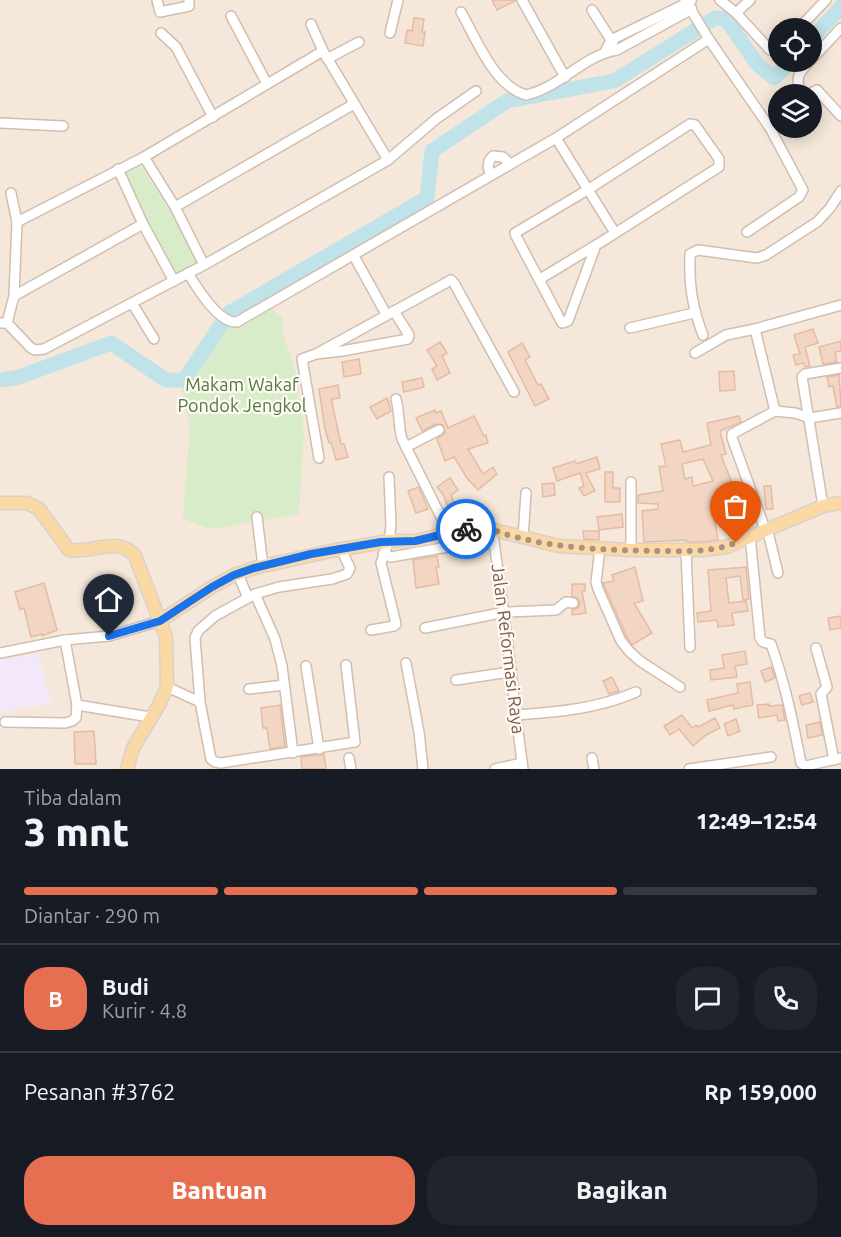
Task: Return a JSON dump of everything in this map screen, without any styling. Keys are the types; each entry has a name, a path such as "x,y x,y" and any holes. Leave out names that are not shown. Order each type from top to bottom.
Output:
{"main road":[{"path":"0,503 27,503 39,508 69,550 84,550 115,544 121,545 135,556 160,621 173,690 150,717 133,748 128,769"},
{"path":"160,621 212,587 238,574 263,566 341,549 389,542 415,541 469,528 489,528 559,546 686,551 726,547 823,506 841,503"}],"street":[{"path":"157,0 160,12 189,6 189,0"},
{"path":"390,33 398,0"},
{"path":"522,0 565,78"},
{"path":"720,0 736,13 768,48"},
{"path":"736,13 750,0"},
{"path":"808,18 825,0"},
{"path":"461,12 499,79 520,94 531,94 565,78 605,52 617,50 689,5"},
{"path":"605,52 611,40 689,5"},
{"path":"689,5 709,38 768,119"},
{"path":"592,10 617,50"},
{"path":"231,16 267,84"},
{"path":"311,24 325,55 388,160"},
{"path":"822,48 841,28"},
{"path":"161,33 176,47 213,117"},
{"path":"188,273 208,302 230,322 237,322 556,138 709,38"},
{"path":"16,222 144,157 267,84 325,55 359,42"},
{"path":"11,193 16,222 14,296 3,323 31,348 39,350 204,265 388,160 436,118 476,91"},
{"path":"822,95 841,116"},
{"path":"175,207 354,104"},
{"path":"0,123 63,126"},
{"path":"540,279 719,167 719,159 695,126 690,124 589,189 515,232 562,323 568,321 596,245"},
{"path":"556,138 615,233"},
{"path":"747,232 799,197 803,190 779,138"},
{"path":"491,175 488,164 489,159 493,156 503,157 510,164"},
{"path":"144,157 175,207 204,265"},
{"path":"118,169 143,224 174,281"},
{"path":"704,335 694,313 689,280 690,254 698,250 757,258 766,255 817,222 841,191"},
{"path":"14,296 143,224"},
{"path":"319,458 301,362 305,357 316,354 408,339 409,335 390,313 354,256"},
{"path":"316,354 451,280 514,392"},
{"path":"132,303 154,339"},
{"path":"695,353 726,335 841,305"},
{"path":"630,328 694,313"},
{"path":"755,329 775,411"},
{"path":"823,506 802,375 841,368"},
{"path":"396,399 399,430 449,533"},
{"path":"778,573 766,529 732,436 735,432 775,411 795,413 810,418 841,413"},
{"path":"406,447 439,430"},
{"path":"371,630 396,624 381,563 389,542 391,526 389,477"},
{"path":"631,482 631,550"},
{"path":"523,538 526,493"},
{"path":"257,517 263,566"},
{"name":"Jalan Reformasi Raya","path":"489,528 494,543 505,612 510,672 523,766"},
{"path":"750,536 760,638 763,642 771,644 780,667 801,763 806,766 837,759 820,693 827,687 816,648"},
{"path":"383,554 391,557 459,545 494,543"},
{"path":"600,548 598,589 621,641 640,661 680,687"},
{"path":"341,549 350,568 347,574 332,579 265,590 215,616 198,631 195,638 200,702 211,759 215,762 293,753 356,742 346,665"},
{"path":"686,551 690,647"},
{"path":"238,574 275,639 293,753"},
{"path":"424,628 505,612 556,610 566,602 573,603"},
{"path":"0,653 64,640 109,636 160,621"},
{"path":"5,722 28,724 72,721 76,718 77,705 64,640"},
{"path":"406,663 419,732 423,769"},
{"path":"306,666 319,749"},
{"path":"456,680 510,672"},
{"path":"249,689 284,685"},
{"path":"173,690 200,702"},
{"path":"516,715 594,707 636,692"},
{"path":"77,705 150,717"},
{"path":"689,769 771,757"},
{"path":"349,758 351,769"},
{"path":"592,758 594,769"},
{"path":"495,769 523,766"}],"shaded area":[{"path":"0,0 841,0 841,769 0,769"},
{"path":"38,654 51,703 0,713 0,660"}],"green space":[{"path":"137,160 204,265 174,281 118,169"},
{"name":"Makam Wakaf Pondok Jengkol","path":"271,309 283,317 281,330 295,368 304,432 299,514 211,529 183,519 190,427 181,386 218,321 240,328"}],"building":[{"path":"492,0 515,0 515,1 497,10"},
{"path":"414,18 424,19 423,46 405,43 407,30 412,31"},
{"path":"813,329 818,343 805,347 810,366 805,367 803,363 796,365 793,355 800,354 794,335"},
{"path":"841,341 841,351 835,352 837,362 823,364 819,347"},
{"path":"440,342 447,353 442,356 450,373 437,380 432,369 437,366 427,350"},
{"path":"522,343 530,357 525,360 538,385 541,384 549,399 535,406 508,352"},
{"path":"359,359 361,374 344,377 342,362"},
{"path":"734,371 735,390 720,391 719,372"},
{"path":"839,375 841,406 837,407 833,386 829,387 827,377"},
{"path":"422,378 424,387 404,392 402,382"},
{"path":"338,385 340,398 332,399 332,403 341,444 344,444 348,457 336,460 325,429 319,389"},
{"path":"387,398 391,411 377,419 370,407"},
{"path":"435,410 436,413 441,411 448,428 474,416 484,436 486,435 488,443 468,449 483,474 493,467 497,474 478,490 467,478 454,457 445,461 437,439 445,433 443,425 436,424 422,431 416,418"},
{"path":"739,416 741,422 720,431 726,454 721,455 732,483 716,490 719,505 745,494 754,519 752,525 740,532 726,528 730,512 713,508 718,540 644,542 642,511 658,509 658,504 638,503 638,495 663,491 659,467 666,466 661,444 680,440 683,452 711,445 707,423","holes":["703,459 713,481 693,486 692,477 685,479 682,464"]},
{"path":"597,457 600,469 586,473 595,491 584,496 579,488 584,486 580,473 557,481 553,468"},
{"path":"605,472 613,472 613,488 620,488 620,502 605,502"},
{"path":"450,478 458,490 451,495 460,517 452,519 444,496 437,487"},
{"path":"554,483 555,495 543,497 542,484"},
{"path":"764,486 771,486 773,509 766,509"},
{"path":"419,487 428,509 416,513 408,491"},
{"path":"622,514 623,527 599,530 597,517"},
{"path":"583,531 599,531 599,540 584,539"},
{"path":"437,556 439,584 416,588 413,560"},
{"path":"635,567 643,601 634,603 652,633 632,645 603,583 614,581 612,575"},
{"path":"746,567 749,599 743,600 740,576 726,578 729,603 746,601 748,611 732,613 734,625 718,627 717,620 698,622 697,613 711,611 708,570"},
{"path":"44,583 57,630 42,636 42,634 31,637 24,608 20,610 15,592"},
{"path":"572,584 585,584 585,591 582,591 586,613 572,615 572,610 578,608 580,603 578,598 572,596"},
{"path":"841,616 841,628 830,630 828,618"},
{"path":"745,651 747,664 735,666 737,677 711,680 710,670 724,668 722,655"},
{"path":"771,667 775,678 765,682 761,671"},
{"path":"612,677 619,691 609,694 603,681"},
{"path":"750,682 753,705 734,709 733,705 709,711 707,700 738,693 737,684"},
{"path":"810,693 813,702 802,705 799,696"},
{"path":"769,704 769,706 782,705 785,720 778,721 777,715 759,718 757,705"},
{"path":"280,705 285,746 270,749 267,728 263,728 261,708"},
{"path":"682,715 692,728 715,718 720,728 706,735 693,746 679,729 670,735 664,726"},
{"path":"736,719 740,731 728,736 724,724"},
{"path":"820,722 822,735 808,738 806,725"},
{"path":"94,731 96,764 75,764 74,732"},
{"path":"324,754 326,769 302,769 301,757"}],"waterway":[{"path":"822,27 841,7"},
{"path":"0,380 19,377 111,343 166,380 184,380 229,313 427,198 432,151 507,101 614,81 715,18 726,19 757,64 774,78 780,72"}],"way so far":[{"path":"466,529 486,527 559,546 631,550 704,550 736,543"}],"route":[{"path":"109,636 160,621 212,587 234,575 254,568 311,554 381,542 425,540 466,529"}]}
